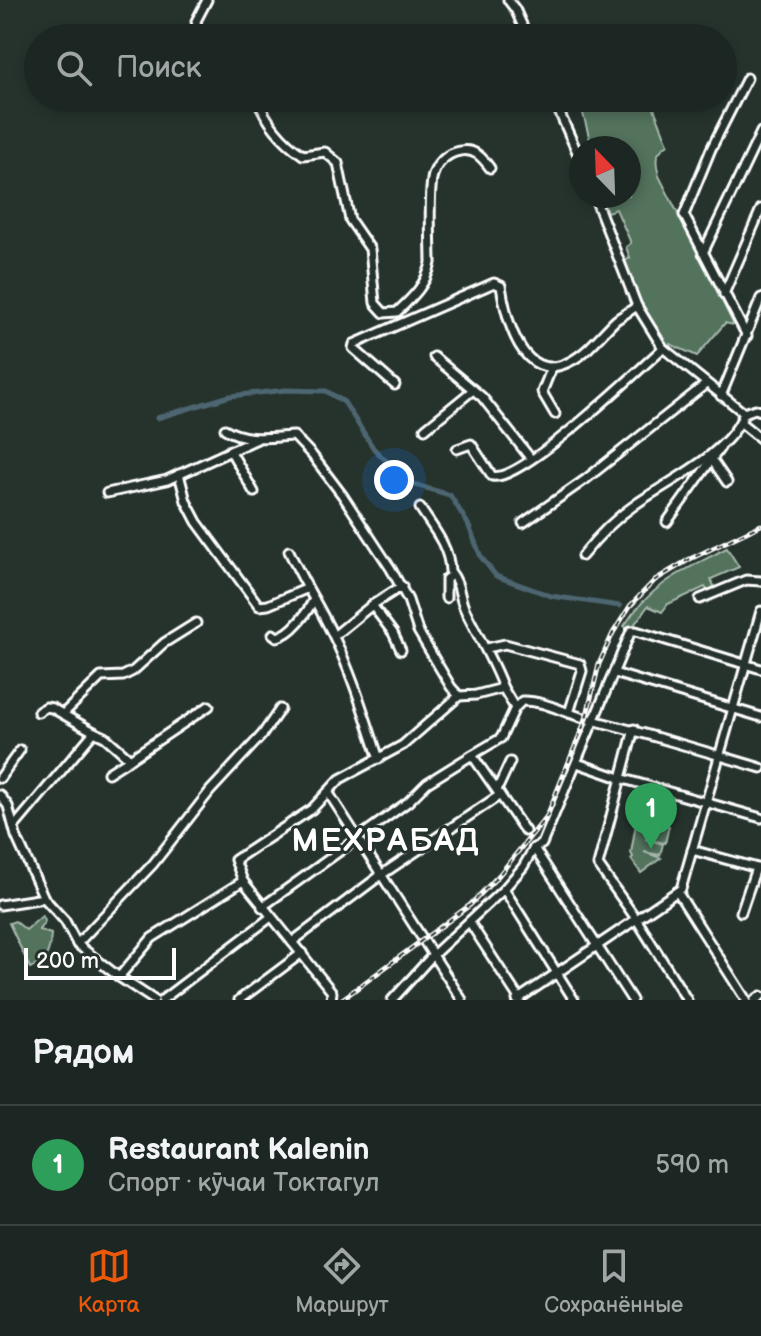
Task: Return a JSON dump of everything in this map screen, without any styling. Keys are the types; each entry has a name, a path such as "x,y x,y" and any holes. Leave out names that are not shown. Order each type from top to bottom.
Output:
{"street":[{"path":"197,24 207,0"},
{"path":"508,0 522,24"},
{"path":"737,98 747,78"},
{"path":"262,112 296,151 303,155 325,152 338,163 350,220 370,249 375,303 384,313 397,312 413,297 428,275 431,263 431,184 439,163 457,151 466,150 482,157 490,168"},
{"path":"559,112 570,136"},
{"path":"730,112 684,215 747,336"},
{"path":"703,253 761,132"},
{"path":"599,208 637,306 663,348 744,413"},
{"path":"724,294 761,209"},
{"path":"395,385 353,348 354,344 494,283 501,286 511,333 519,346 529,357 552,367 568,363 581,354 637,306"},
{"path":"721,396 761,298"},
{"path":"457,449 471,444 489,473 498,477 558,441 663,348"},
{"path":"434,357 500,417 531,459"},
{"path":"552,367 542,392 555,414"},
{"path":"523,523 586,479 706,384"},
{"path":"425,429 473,390"},
{"path":"667,522 744,413 755,409 761,411"},
{"path":"740,422 761,439"},
{"path":"225,429 259,439"},
{"path":"107,493 145,486 179,474 259,439 294,436 343,496 402,586 418,631 459,696"},
{"path":"582,556 614,521 700,463 723,443"},
{"path":"230,450 254,492"},
{"path":"712,460 727,482"},
{"path":"179,474 186,501 197,522 259,606 306,589"},
{"path":"420,508 431,521 450,558 452,575 458,581 466,612 515,708"},
{"path":"289,551 306,589 334,636 379,759"},
{"path":"446,598 446,579 452,575"},
{"path":"700,599 746,580 761,581"},
{"path":"334,636 372,605 402,586"},
{"path":"273,634 277,637 284,635 308,611 314,599"},
{"path":"372,605 393,633 401,650"},
{"path":"470,923 518,1000 678,893 735,709 761,611"},
{"path":"63,714 101,677 123,676 133,671 156,648 196,623"},
{"path":"392,1000 433,955 504,889 534,848 544,841 629,633 636,631 761,669"},
{"path":"487,648 505,644 580,664 582,671 569,713"},
{"path":"614,673 761,717"},
{"path":"331,996 302,953 243,881 235,860 312,809 340,779 403,745 459,696 503,688"},
{"path":"262,907 408,802 427,783 501,738 515,708 519,702 526,700 761,768"},
{"path":"108,773 209,706"},
{"path":"38,712 46,707 63,714 105,737 130,759"},
{"path":"77,944 153,864 210,791 255,744 280,709"},
{"path":"634,729 598,865 687,1000"},
{"path":"14,827 94,732"},
{"path":"0,778 20,750"},
{"path":"472,755 525,831"},
{"path":"292,942 498,792 510,762"},
{"path":"577,763 761,818"},
{"path":"328,792 462,1000"},
{"path":"0,795 8,806 44,898 65,921 77,944 154,1000"},
{"path":"534,848 632,1000"},
{"path":"692,850 758,868 741,912"},
{"path":"119,977 152,938 243,881"},
{"path":"504,889 574,1000"},
{"path":"678,893 746,1000"},
{"path":"0,905 44,898"},
{"path":"162,1000 271,917"},
{"path":"239,1000 302,953"},
{"path":"755,1000 761,996"}],"green space":[{"path":"583,112 655,112 668,144 657,158 659,176 734,325 725,323 697,356 670,344 668,347 647,317 622,262 630,258 626,247 631,243 616,209 607,212 605,208 641,208 641,136 589,136"},
{"path":"727,548 739,567 711,579 716,591 709,593 705,587 668,604 662,612 648,606 631,629 624,626 634,611 657,589"},
{"path":"638,811 649,814 653,821 669,826 665,843 645,839 663,844 660,855 644,852 661,858 641,873 631,859"},
{"path":"42,916 45,921 39,930 51,934 50,946 44,959 30,968 9,923 15,921 26,930"}],"waterway":[{"path":"157,418 230,396 286,390 326,391 344,402 374,449 409,483 450,495 468,524 481,557 496,576 551,596 620,606"}],"railway":[{"path":"341,1000 470,905 547,816 586,719 599,664 630,606 655,580 690,559 761,525"}],"place":[{"name":"Restaurant Kalenin","path":"651,849"}],"district":[{"name":"МЕХРАБАД","path":"386,840"}]}
